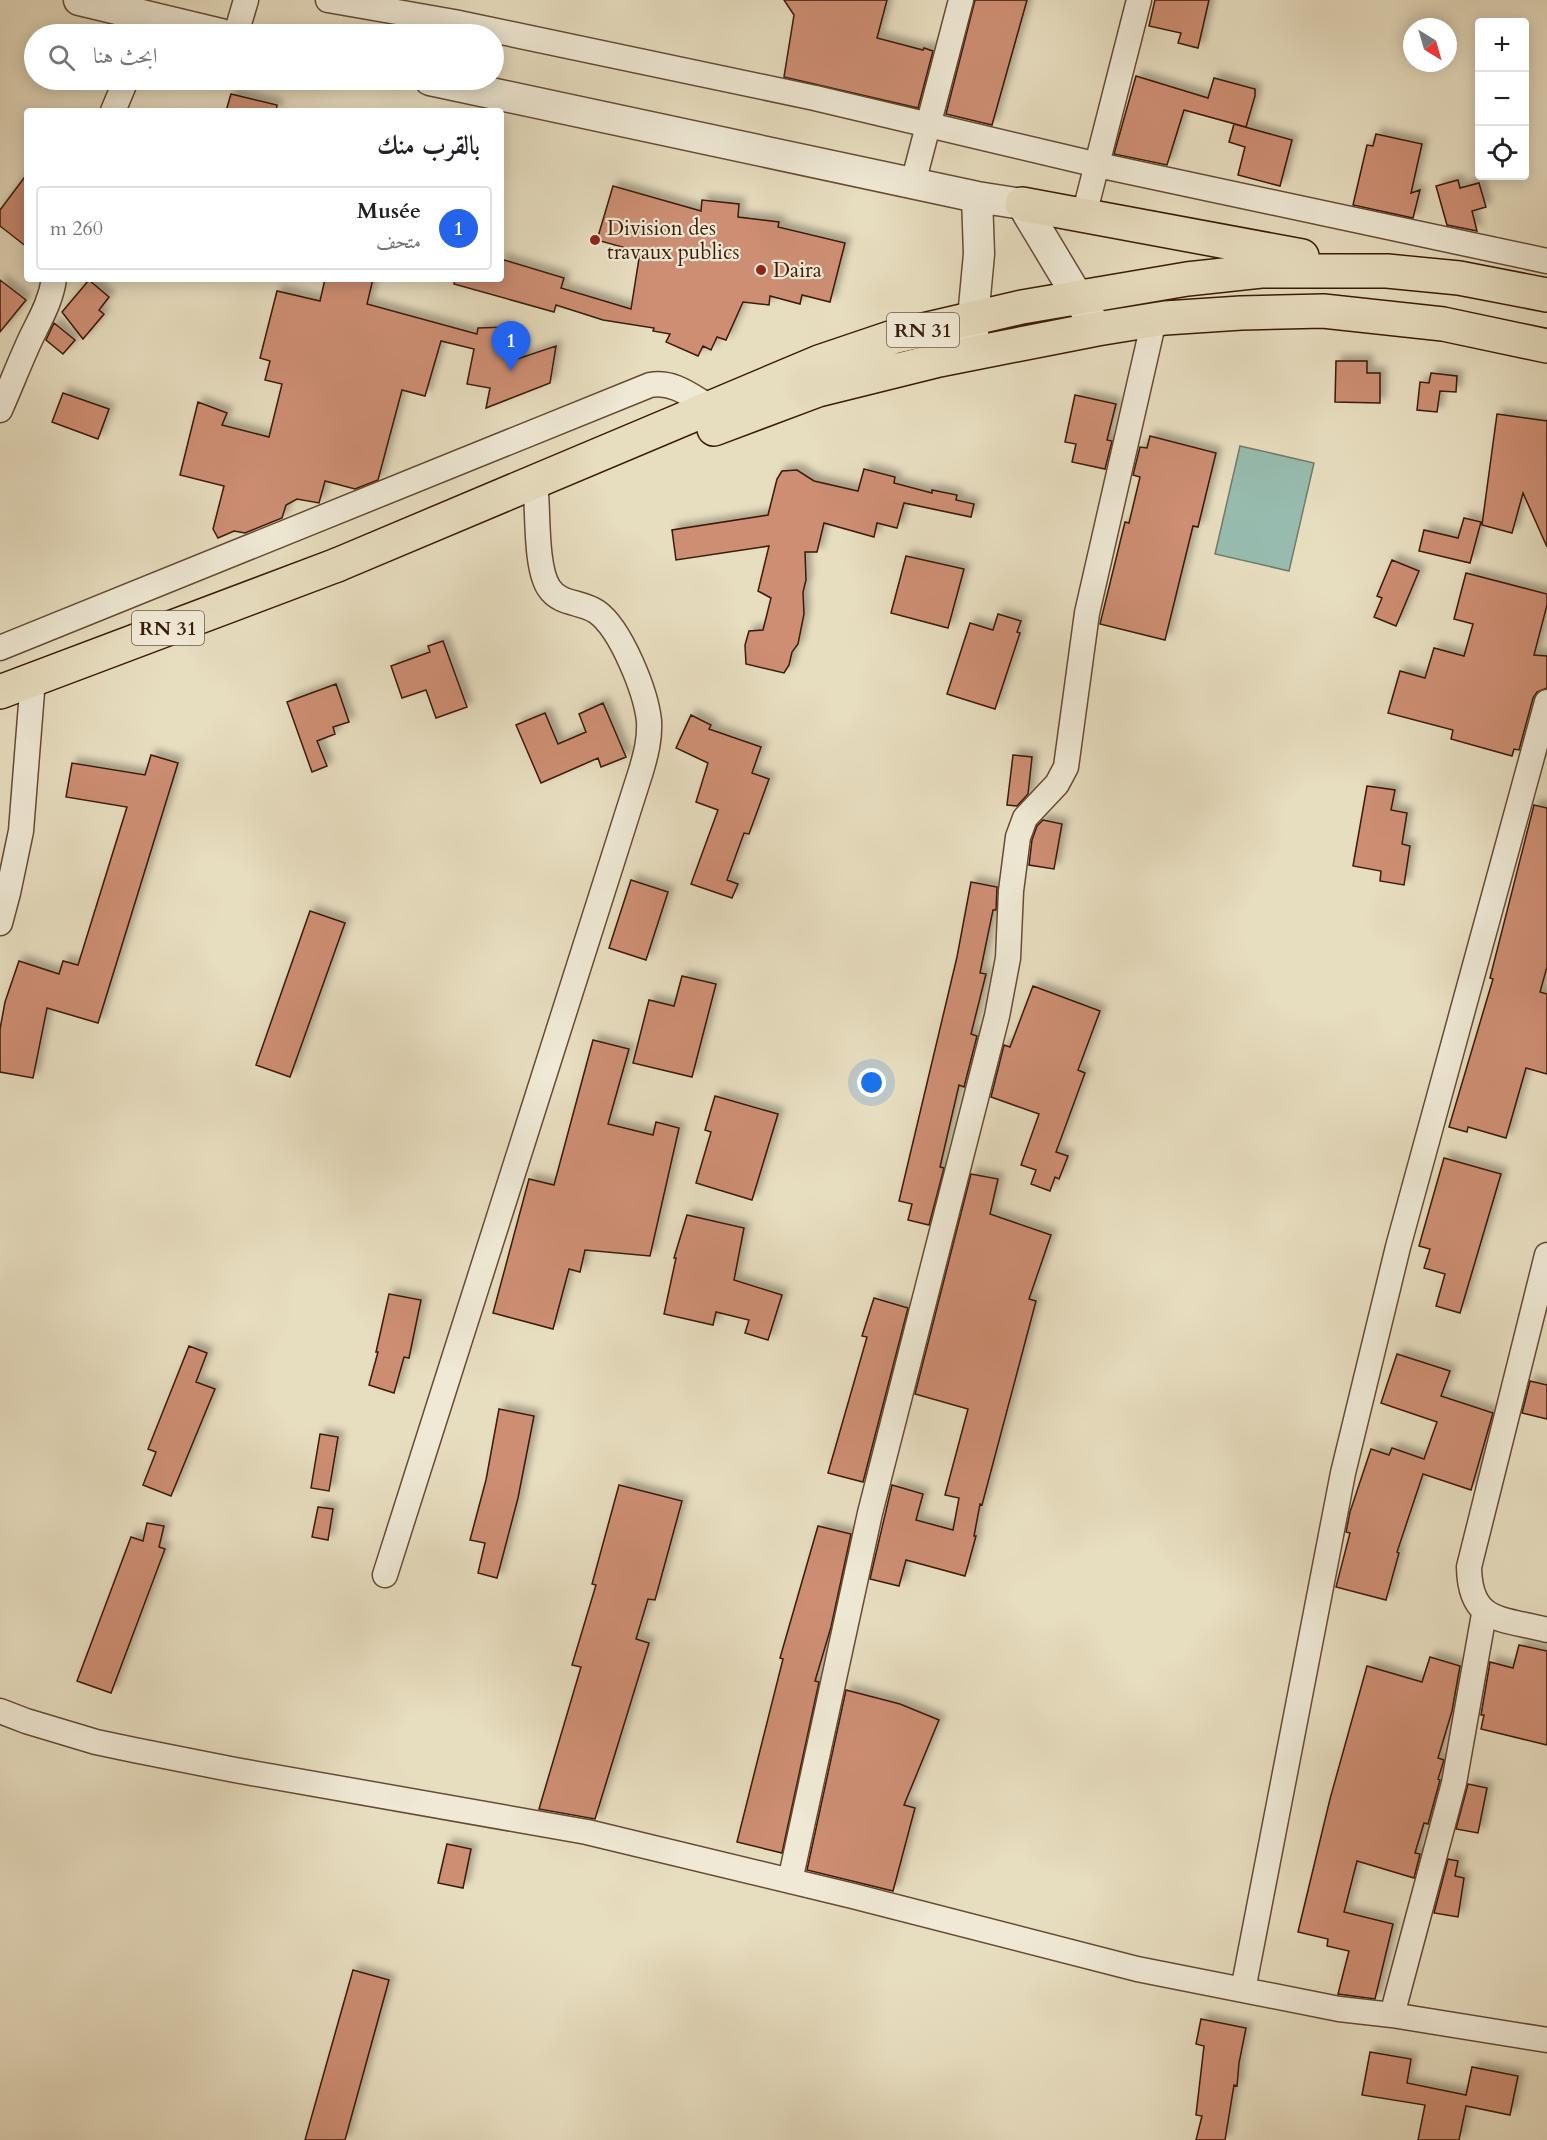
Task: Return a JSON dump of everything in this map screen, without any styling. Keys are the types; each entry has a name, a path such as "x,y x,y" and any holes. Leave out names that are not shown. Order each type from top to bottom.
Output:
{"main road":[{"path":"1022,204 1387,271"},
{"name":"RN 31","path":"337,566 819,362 893,337 973,318 1077,296 1187,279 1261,271 1387,271 1459,278 1547,295"},
{"name":"RN 31","path":"0,692 818,390 939,360 1155,320 1241,313 1323,311 1443,324 1547,346"}],"street":[{"path":"79,0 141,24"},
{"path":"239,24 246,0"},
{"path":"328,0 464,24"},
{"path":"913,183 961,0"},
{"path":"1084,215 1139,0"},
{"path":"504,32 804,95 1098,165 1547,261"},
{"path":"114,108 122,90"},
{"path":"477,90 977,197 1022,204 1097,329"},
{"path":"972,354 979,262 977,197"},
{"path":"0,410 45,312 53,282"},
{"path":"790,1881 870,1513 997,1016 1008,958 1011,891 1018,837 1025,818 1057,784 1066,767 1087,613 1155,320"},
{"path":"0,648 642,387 662,383 673,385 710,407"},
{"path":"385,1575 648,743 649,721 644,694 624,648 605,619 595,611 562,600 554,595 547,586 541,571 536,494"},
{"path":"0,923 21,831 33,679"},
{"path":"1243,1990 1343,1473 1398,1247 1547,702"},
{"path":"1547,1255 1469,1567 1469,1586 1474,1600 1484,1614 1547,1630"},
{"path":"1392,2015 1454,1783 1484,1614"},
{"path":"0,1711 86,1739 134,1750 587,1832 1137,1969 1339,2009 1392,2015 1547,2040"}],"water":[{"path":"1240,446 1314,463 1289,571 1215,554"}],"building":[{"path":"784,0 887,0 877,38 933,51 918,108 784,77 794,15"},
{"path":"975,0 1027,0 992,125 946,114"},
{"path":"1155,0 1209,0 1198,48 1178,43 1181,33 1149,26"},
{"path":"1136,76 1208,98 1214,78 1255,89 1246,127 1184,110 1167,165 1114,154"},
{"path":"231,94 277,105 276,108 227,108"},
{"path":"1234,124 1292,140 1280,186 1238,175 1245,147 1229,142"},
{"path":"1376,134 1422,144 1411,193 1420,190 1413,218 1353,205 1367,145 1373,146"},
{"path":"24,178 24,245 0,226 0,210"},
{"path":"1458,180 1460,188 1479,183 1486,207 1472,211 1477,231 1447,225 1436,186"},
{"path":"613,186 701,211 702,200 739,204 738,217 779,222 778,227 845,243 830,302 802,295 800,304 770,296 769,305 743,302 726,340 717,337 711,350 703,346 698,356 666,342 670,334 653,331 654,328 603,320 556,305 554,312 454,284 454,282 504,282 504,260 564,278 561,288 631,309 640,252 597,240"},
{"path":"0,280 26,300 0,332"},
{"path":"87,282 91,282 109,297 99,310 104,314 83,339 62,312"},
{"path":"324,282 372,282 367,304 477,334 478,328 507,327 517,359 556,346 550,383 486,408 490,388 467,384 474,349 441,341 425,396 402,390 378,480 355,489 325,481 319,503 297,499 286,505 282,518 245,533 234,531 218,538 213,529 224,486 180,475 198,402 227,413 222,425 269,437 282,384 265,380 270,361 260,358 277,291 320,301"},
{"path":"54,323 75,340 63,354 46,340"},
{"path":"1336,361 1367,361 1367,373 1380,373 1380,403 1335,402"},
{"path":"1431,373 1457,376 1456,392 1440,391 1437,412 1417,410 1420,382 1429,383"},
{"path":"63,393 109,409 98,439 52,422"},
{"path":"1075,395 1116,404 1107,440 1112,441 1105,469 1072,462 1076,444 1065,442"},
{"path":"1497,414 1547,421 1547,547 1523,493 1512,533 1482,525"},
{"path":"1150,436 1216,453 1198,527 1193,526 1165,640 1100,624 1125,522 1129,523 1140,477 1133,475 1140,447 1147,448"},
{"path":"864,469 895,477 894,483 932,493 932,490 957,495 956,500 974,504 971,517 904,503 897,528 877,523 874,537 824,523 817,552 805,552 804,614 798,644 792,652 789,665 784,673 746,664 745,645 749,631 763,630 771,598 758,591 769,546 676,560 672,530 768,515 777,479 782,471 797,470 814,481 858,491"},
{"path":"1464,518 1481,522 1470,563 1419,551 1424,530 1458,538"},
{"path":"906,556 964,569 948,628 891,613"},
{"path":"1392,560 1419,571 1396,626 1374,617 1382,598 1377,596"},
{"path":"1466,573 1547,594 1547,605 1534,655 1547,656 1547,688 1537,692 1533,698 1519,750 1514,749 1512,756 1451,739 1453,730 1388,713 1400,671 1425,678 1434,648 1464,656 1473,624 1454,619"},
{"path":"998,614 1021,621 1017,632 1020,633 995,709 947,694 970,623 993,630"},
{"path":"443,641 467,707 436,718 426,690 402,698 391,666 430,652 428,646"},
{"path":"336,684 349,722 333,727 335,734 317,741 327,766 312,772 287,702"},
{"path":"603,703 626,757 601,767 598,758 541,783 516,725 545,713 558,744 586,732 579,714"},
{"path":"691,715 711,725 709,729 761,747 752,773 769,779 749,834 744,833 727,880 738,884 732,898 691,884 718,810 696,802 708,763 676,748"},
{"path":"151,755 178,763 98,1023 47,1008 33,1078 0,1072 0,1029 5,1002 19,961 59,974 63,961 78,965 127,807 66,797 72,763 145,775"},
{"path":"1013,755 1032,757 1028,794 1017,806 1007,805"},
{"path":"1367,786 1395,790 1391,810 1407,813 1402,844 1410,846 1404,885 1380,881 1381,871 1353,866"},
{"path":"1534,805 1547,808 1547,967 1540,992 1547,994 1547,1074 1526,1068 1506,1138 1468,1127 1467,1132 1449,1127 1493,979 1490,978"},
{"path":"1043,820 1062,824 1054,869 1029,865 1032,840 1037,826"},
{"path":"631,880 668,892 646,960 609,948"},
{"path":"971,882 997,887 996,910 993,910 980,973 986,974 971,1034 977,1036 964,1087 959,1085 940,1167 944,1168 929,1225 908,1220 912,1204 899,1201 957,957"},
{"path":"310,911 345,923 290,1077 256,1065"},
{"path":"682,976 716,984 692,1077 633,1063 649,1000 674,1006"},
{"path":"1033,986 1100,1011 1078,1070 1085,1073 1056,1152 1068,1156 1059,1179 1055,1177 1050,1191 1031,1184 1036,1170 1021,1165 1039,1114 991,1097 1004,1045 1010,1047"},
{"path":"593,1040 629,1049 608,1124 653,1135 656,1122 679,1128 650,1256 585,1250 580,1272 569,1269 553,1329 493,1313 529,1179 554,1185"},
{"path":"715,1096 778,1114 752,1200 696,1183 711,1132 705,1130"},
{"path":"1444,1158 1501,1174 1460,1313 1436,1306 1445,1274 1424,1268 1430,1249 1419,1246"},
{"path":"971,1174 998,1179 990,1214 1051,1235 1029,1299 1036,1301 982,1505 980,1504 974,1536 976,1536 965,1576 906,1560 899,1586 870,1579 892,1485 923,1494 916,1520 953,1530 959,1498 945,1495 968,1409 915,1394"},
{"path":"687,1215 744,1228 734,1280 782,1295 768,1340 745,1333 749,1320 716,1312 713,1325 664,1314 676,1258 674,1258"},
{"path":"389,1294 421,1300 409,1358 404,1357 394,1393 369,1385"},
{"path":"874,1298 908,1308 863,1482 828,1473 867,1337 862,1336"},
{"path":"189,1346 207,1353 196,1382 215,1389 171,1496 143,1485 156,1452 148,1449"},
{"path":"1397,1354 1450,1371 1441,1396 1493,1413 1471,1490 1423,1474 1397,1552 1399,1553 1386,1600 1336,1587 1350,1533 1346,1532 1350,1512 1371,1449 1389,1455 1392,1448 1424,1459 1437,1422 1381,1403"},
{"path":"1530,1381 1547,1385 1547,1419 1522,1413"},
{"path":"499,1409 534,1416 518,1498 497,1578 478,1573 485,1543 470,1540 486,1480"},
{"path":"320,1434 338,1437 329,1491 311,1488"},
{"path":"619,1485 682,1501 655,1600 648,1599 636,1639 649,1643 595,1819 539,1809 581,1667 572,1665 596,1585 592,1584"},
{"path":"318,1507 333,1509 328,1540 312,1537"},
{"path":"147,1523 164,1526 159,1547 165,1549 111,1693 77,1681 131,1537 143,1541"},
{"path":"818,1526 851,1534 831,1627 815,1681 819,1682 782,1853 737,1842 783,1659 780,1658"},
{"path":"1519,1645 1547,1651 1547,1745 1481,1729 1484,1715 1481,1715 1490,1662 1513,1668"},
{"path":"1430,1657 1460,1666 1452,1711 1438,1758 1444,1760 1438,1779 1440,1780 1428,1824 1424,1823 1415,1853 1420,1854 1414,1878 1357,1861 1344,1912 1393,1924 1375,1999 1338,1994 1349,1951 1327,1946 1328,1939 1298,1932 1330,1799 1367,1666 1422,1682"},
{"path":"846,1690 900,1704 939,1720 904,1805 915,1808 893,1891 807,1870"},
{"path":"1468,1784 1487,1788 1478,1833 1456,1829"},
{"path":"447,1844 471,1849 463,1888 438,1883"},
{"path":"1448,1859 1458,1861 1455,1876 1464,1878 1458,1917 1434,1913"},
{"path":"353,1970 389,1980 345,2140 305,2140"},
{"path":"1201,2019 1246,2028 1237,2086 1234,2085 1225,2140 1196,2140 1202,2116 1196,2115 1204,2046 1196,2044"},
{"path":"1370,2052 1411,2059 1407,2083 1466,2095 1472,2067 1518,2076 1510,2115 1466,2106 1459,2140 1418,2140 1425,2105 1362,2095"}],"place":[{"name":"Division des travaux publics","path":"595,240"},
{"name":"Daira","path":"761,270"},
{"name":"Musée","path":"511,371"}]}
